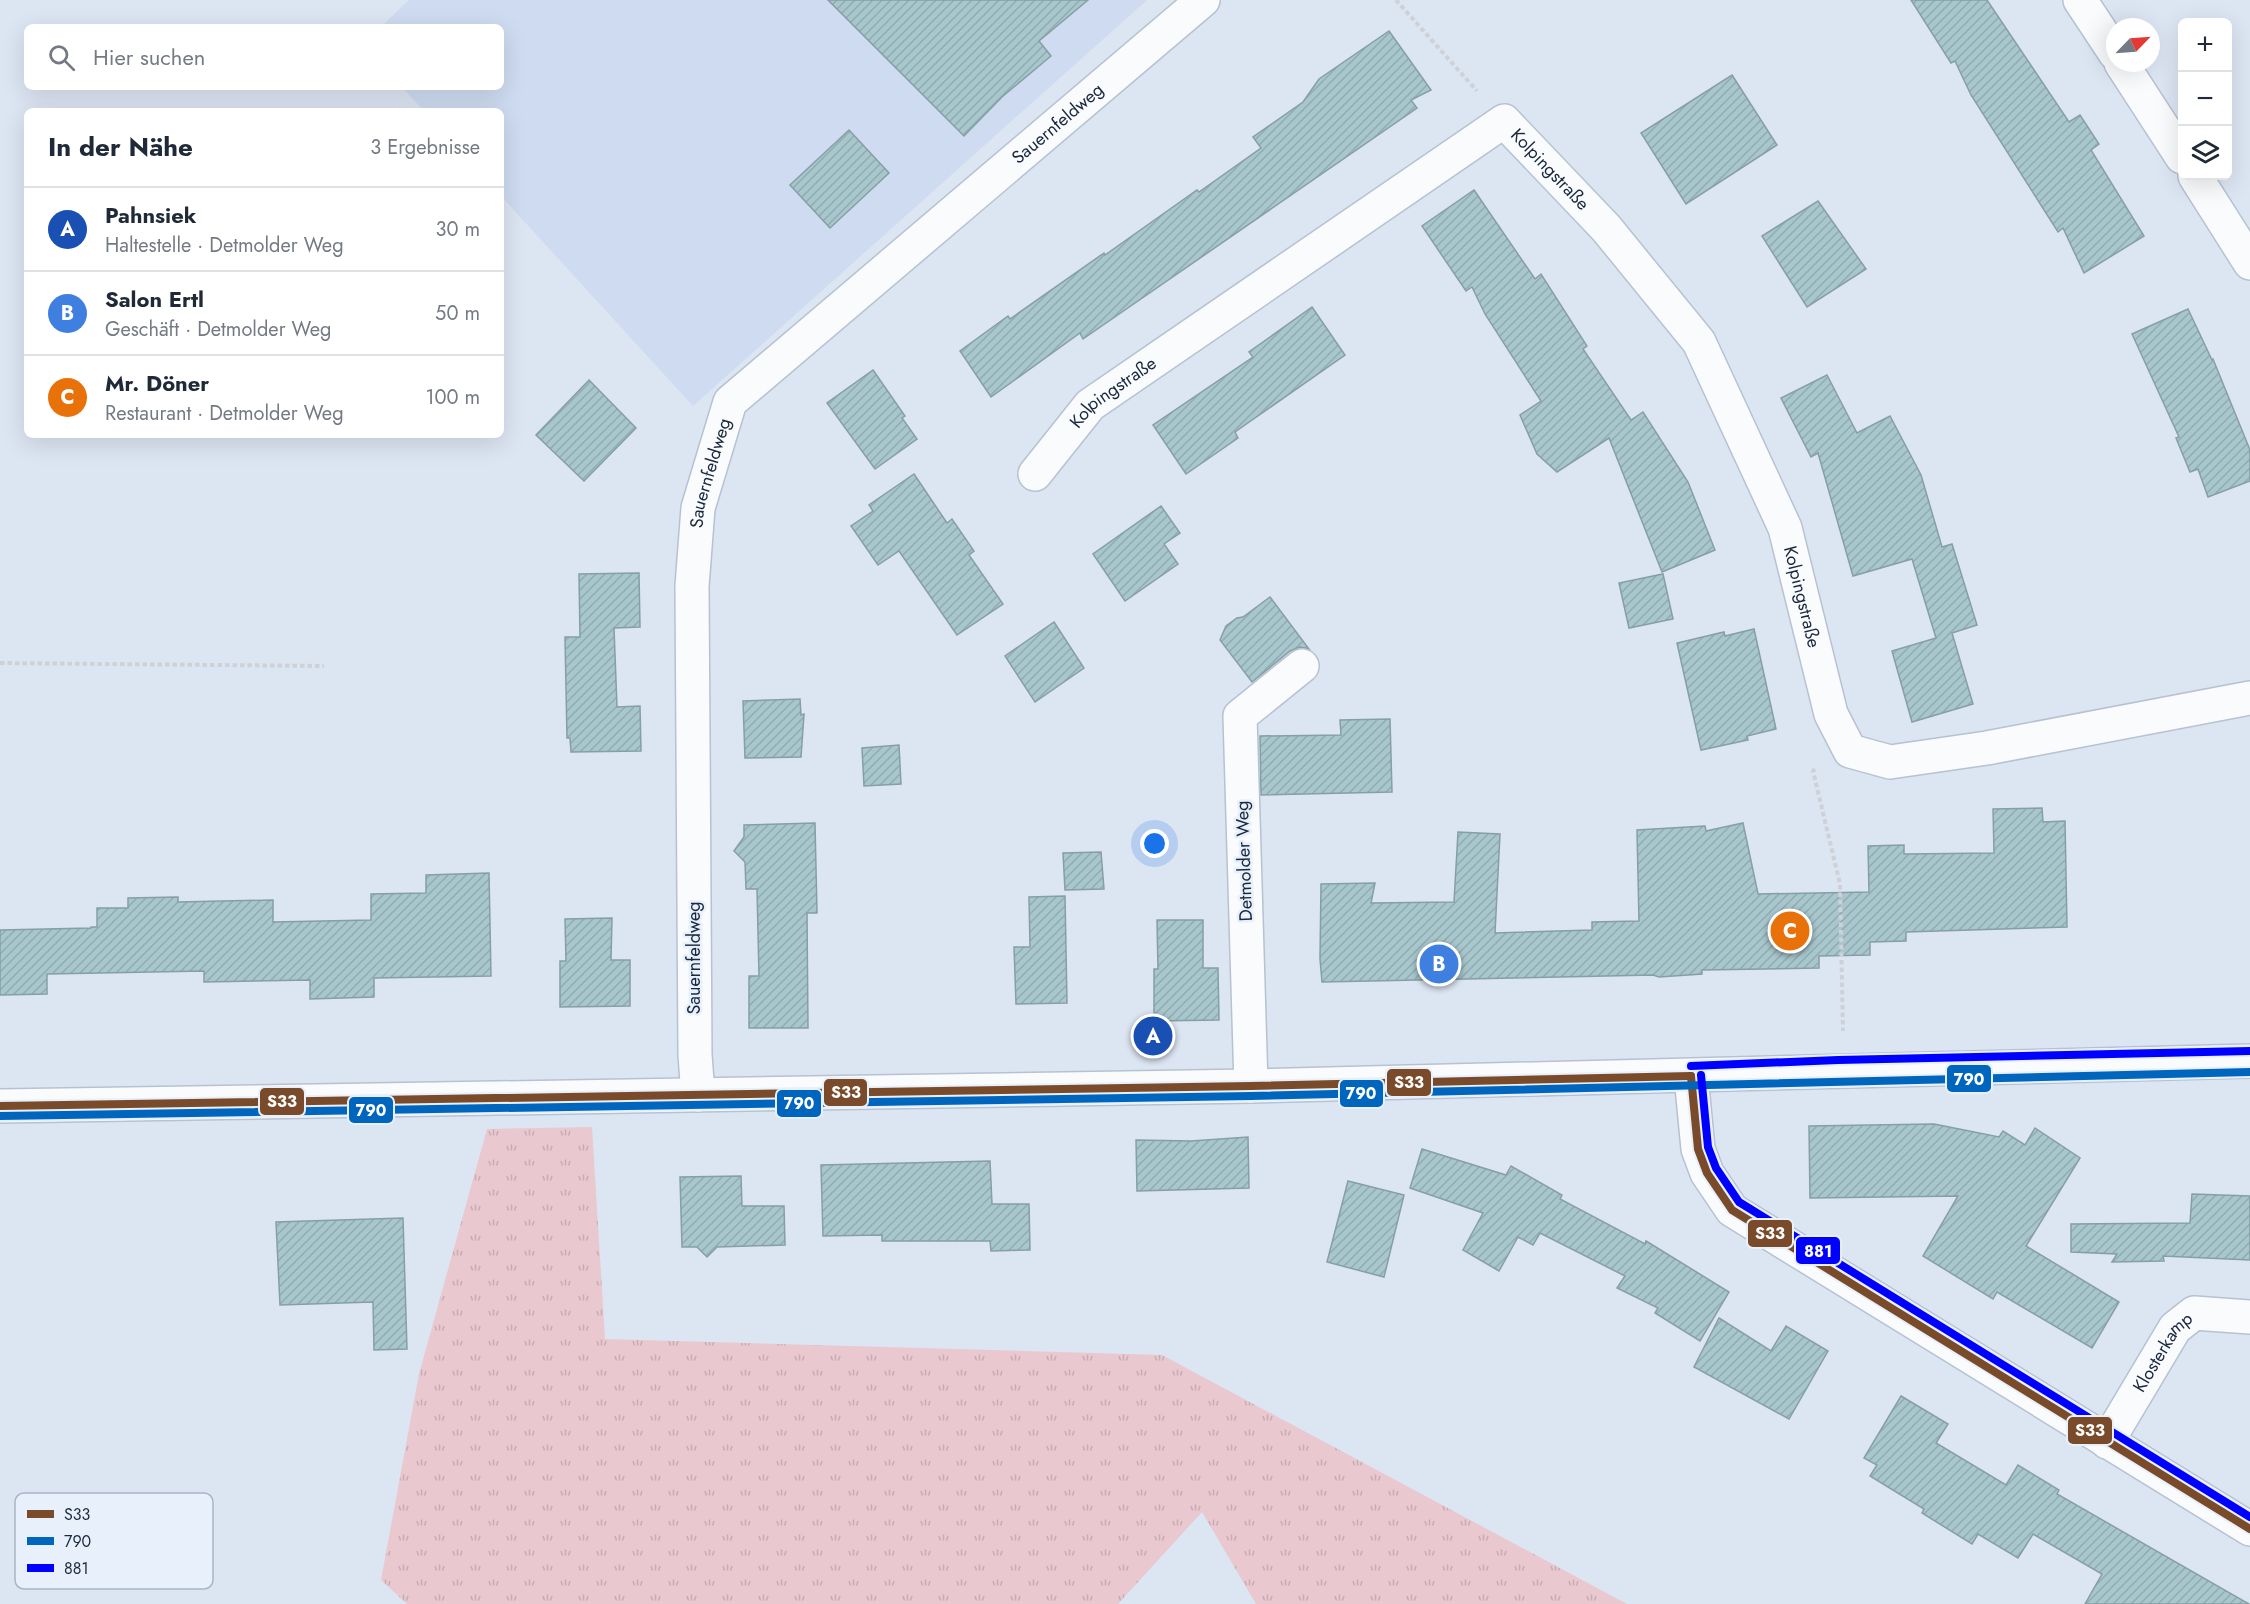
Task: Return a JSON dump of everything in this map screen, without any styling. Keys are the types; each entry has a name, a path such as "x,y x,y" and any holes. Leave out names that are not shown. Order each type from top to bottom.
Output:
{"street":[{"name":"Sauernfeldweg","path":"698,1095 695,1044 692,586 698,508 730,402 1203,0"},
{"path":"2080,0 2106,39"},
{"path":"2127,72 2178,151"},
{"name":"Kolpingstraße","path":"1035,474 1090,405 1504,121 1606,228 1699,342 1785,528 1831,714 1850,751"},
{"path":"2197,180 2249,259"},
{"name":"Detmolder Weg","path":"1251,1086 1240,716 1302,666"},
{"path":"1850,751 1890,762 1988,747 2250,698"},
{"path":"0,1106 1251,1086 2250,1061"},
{"path":"1691,1076 1698,1149 1707,1173 1732,1210 2250,1528"},
{"name":"Klosterkamp","path":"2107,1442 2175,1328 2194,1313 2250,1317"}],"path":[{"name":"Kolpingstraße","path":"1396,0 1504,121"},
{"path":"0,663 324,666"},
{"path":"1843,1031 1840,884 1813,771 1850,751"}],"shaded area":[{"path":"409,0 1147,0 693,406 504,199 504,108 421,108 405,90 504,90 504,24 384,24"}],"green space":[{"path":"592,1127 605,1339 1162,1355 1627,1604 1256,1604 1202,1512 1118,1604 407,1604 381,1580 419,1374 487,1129"}],"building":[{"path":"828,0 1088,0 1039,41 1051,56 1002,97 964,136"},
{"path":"1911,0 1987,0 2069,122 2080,115 2099,144 2091,150 2144,236 2084,273 2063,228 2058,232 1971,95 1955,61 1951,63"},
{"path":"1389,31 1431,90 1411,100 1417,108 1083,339 1080,333 991,397 960,351 1008,316 1010,319 1261,148 1253,137 1303,102 1319,79"},
{"path":"1732,75 1777,145 1686,204 1641,133"},
{"path":"849,130 889,173 830,228 790,185"},
{"path":"1474,190 1535,279 1541,274 1587,346 1583,349 1631,420 1643,412 1688,482 1715,550 1662,572 1609,438 1557,472 1537,454 1520,415 1541,401 1485,314 1472,287 1466,291 1422,226"},
{"path":"1818,201 1866,269 1807,307 1762,236"},
{"path":"1312,307 1345,355 1235,432 1238,438 1186,474 1153,425 1253,357 1249,352"},
{"path":"2188,309 2213,359 2250,450 2250,481 2208,497 2198,469 2190,472 2176,438 2179,437 2132,334"},
{"path":"873,370 905,416 902,418 917,439 875,469 827,403"},
{"path":"1827,375 1857,433 1890,416 1921,475 1942,547 1952,544 1977,625 1952,633 1973,704 1912,722 1892,651 1936,638 1912,559 1853,576 1818,453 1811,457 1781,398"},
{"path":"589,380 636,428 584,481 536,435"},
{"path":"914,474 947,523 952,519 974,551 969,555 1003,604 957,635 899,551 878,565 851,526 873,511 869,505"},
{"path":"1161,506 1180,533 1164,544 1178,564 1125,601 1093,554"},
{"path":"639,573 640,627 614,628 617,707 640,706 641,751 571,752 570,738 567,738 565,637 580,637 579,574"},
{"path":"1663,574 1673,619 1629,628 1619,583"},
{"path":"1270,597 1309,649 1300,647 1290,651 1252,682 1220,640 1226,626 1237,618 1243,617"},
{"path":"1054,622 1084,668 1035,702 1005,656"},
{"path":"1754,629 1776,729 1747,736 1748,740 1701,750 1677,643 1724,632 1725,636"},
{"path":"800,699 801,715 804,714 801,757 745,758 743,701"},
{"path":"1390,719 1392,792 1261,795 1260,736 1341,735 1340,720"},
{"path":"899,745 901,784 864,786 862,748"},
{"path":"2042,808 2043,822 2065,821 2067,927 1906,932 1906,941 1870,942 1870,955 1819,956 1819,968 1702,970 1702,974 1659,977 1653,975 1322,982 1321,884 1375,883 1371,903 1454,902 1458,832 1500,834 1495,933 1592,930 1592,922 1639,921 1637,830 1705,826 1706,831 1743,823 1758,894 1869,892 1868,846 1904,845 1904,854 1994,853 1993,809"},
{"path":"815,823 817,913 807,913 808,1028 749,1028 749,976 759,976 757,889 746,889 745,862 734,851 744,837 744,825"},
{"path":"1101,852 1104,889 1065,890 1063,853"},
{"path":"489,873 491,976 374,978 374,997 310,999 310,980 204,982 204,971 47,974 47,994 0,995 0,930 97,927 97,908 128,908 128,898 178,897 178,902 273,900 273,922 371,920 371,894 426,893 426,875"},
{"path":"1065,896 1067,1003 1016,1004 1014,947 1030,947 1029,897"},
{"path":"612,918 611,960 630,960 630,1006 560,1007 560,961 566,961 565,919"},
{"path":"1157,920 1203,920 1203,968 1218,968 1219,1020 1154,1021 1154,969 1158,969"},
{"path":"1934,1124 1999,1137 2003,1131 2025,1145 2035,1128 2080,1158 2026,1246 2119,1302 2092,1348 1997,1292 1993,1299 1923,1256 1958,1196 1810,1198 1809,1126"},
{"path":"1248,1137 1249,1188 1137,1191 1136,1140 1191,1141"},
{"path":"1422,1149 1506,1175 1511,1166 1562,1195 1560,1199 1645,1244 1646,1241 1729,1292 1700,1341 1655,1313 1658,1308 1617,1288 1625,1276 1540,1233 1533,1245 1518,1237 1499,1271 1463,1250 1483,1213 1410,1188"},
{"path":"990,1161 992,1204 1029,1204 1030,1250 991,1251 990,1241 882,1241 882,1235 823,1236 821,1165"},
{"path":"741,1176 742,1206 784,1206 785,1245 717,1247 707,1257 697,1247 682,1247 680,1177"},
{"path":"1348,1181 1404,1195 1384,1277 1327,1262"},
{"path":"2192,1194 2250,1196 2250,1260 2163,1256 2164,1261 2112,1262 2117,1254 2071,1252 2071,1224 2190,1223"},
{"path":"403,1218 407,1349 374,1350 373,1302 280,1305 276,1222"},
{"path":"1719,1318 1771,1351 1786,1326 1828,1351 1789,1419 1694,1367"},
{"path":"1901,1396 1948,1424 1936,1443 2006,1485 2018,1465 2059,1490 2057,1494 2249,1604 2085,1604 2102,1574 2033,1534 2018,1558 1978,1534 1972,1544 1922,1513 1924,1509 1870,1476 1877,1465 1864,1458"}],"transit line":[{"name":"881","path":"1691,1066 1838,1060 2250,1051"},
{"name":"790","path":"0,1116 1251,1096 2250,1072"},
{"name":"881","path":"1701,1075 1708,1147 1716,1168 1739,1202 2250,1517"},
{"name":"S33","path":"1691,1076 1698,1149 1707,1173 1732,1210 2250,1529"},
{"name":"S33","path":"0,1106 1251,1086 1691,1076"}],"place":[{"name":"Mr. Döner","path":"1790,931"},
{"name":"Salon Ertl","path":"1439,964"},
{"name":"Pahnsiek","path":"1153,1036"}]}
